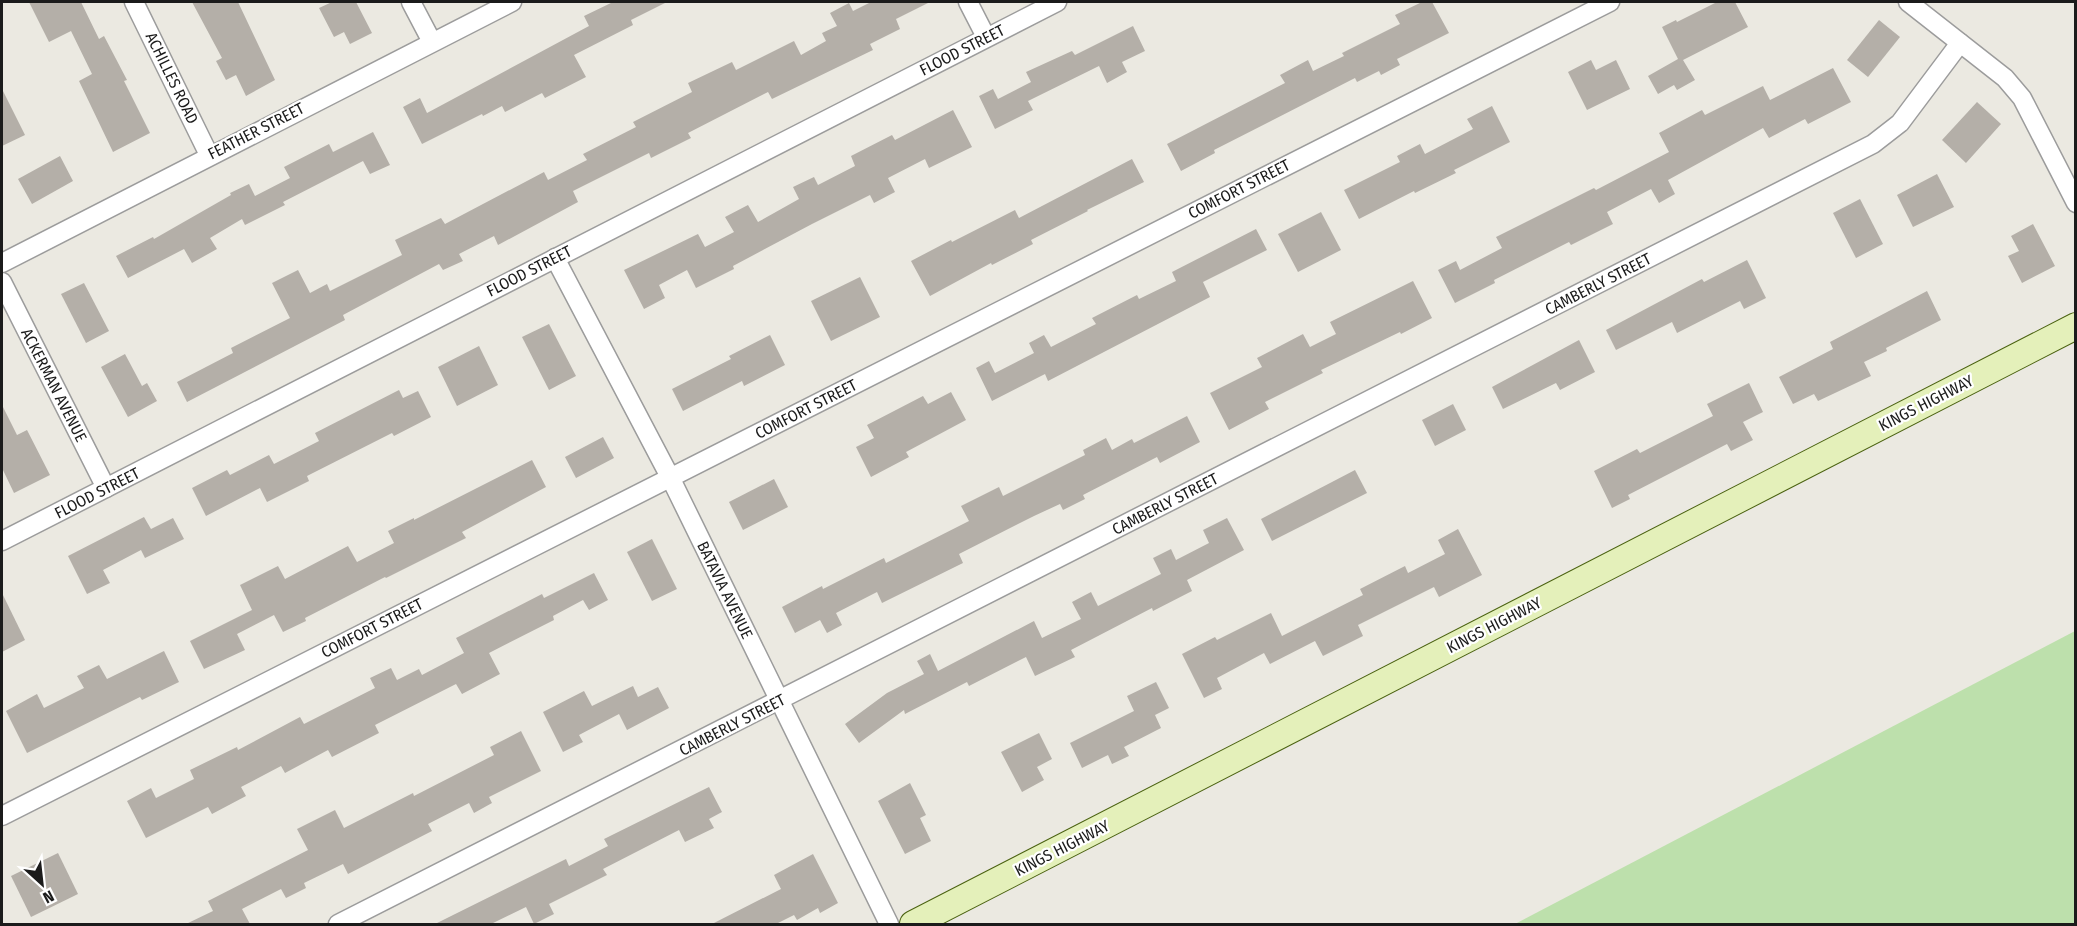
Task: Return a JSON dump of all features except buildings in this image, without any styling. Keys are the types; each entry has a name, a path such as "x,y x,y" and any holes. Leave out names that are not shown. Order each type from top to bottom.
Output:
{"street":[{"name":"ACHILLES ROAD","path":"134,2 209,155"},
{"path":"411,2 432,42"},
{"name":"FEATHER STREET","path":"2,263 209,155 512,2"},
{"path":"968,2 986,37"},
{"name":"FLOOD STREET","path":"2,541 1057,2"},
{"name":"COMFORT STREET","path":"2,816 1610,2"},
{"path":"1908,2 2005,78 2022,98 2076,203"},
{"name":"CAMBERLY STREET","path":"338,924 1873,144 1900,123 1960,43"},
{"name":"BATAVIA AVENUE","path":"555,258 670,477 889,924"},
{"name":"ACKERMAN AVENUE","path":"2,282 106,488"},
{"name":"KINGS HIGHWAY","path":"913,924 2076,326"}],"green space":[{"path":"2075,631 2075,924 1515,924"}]}
